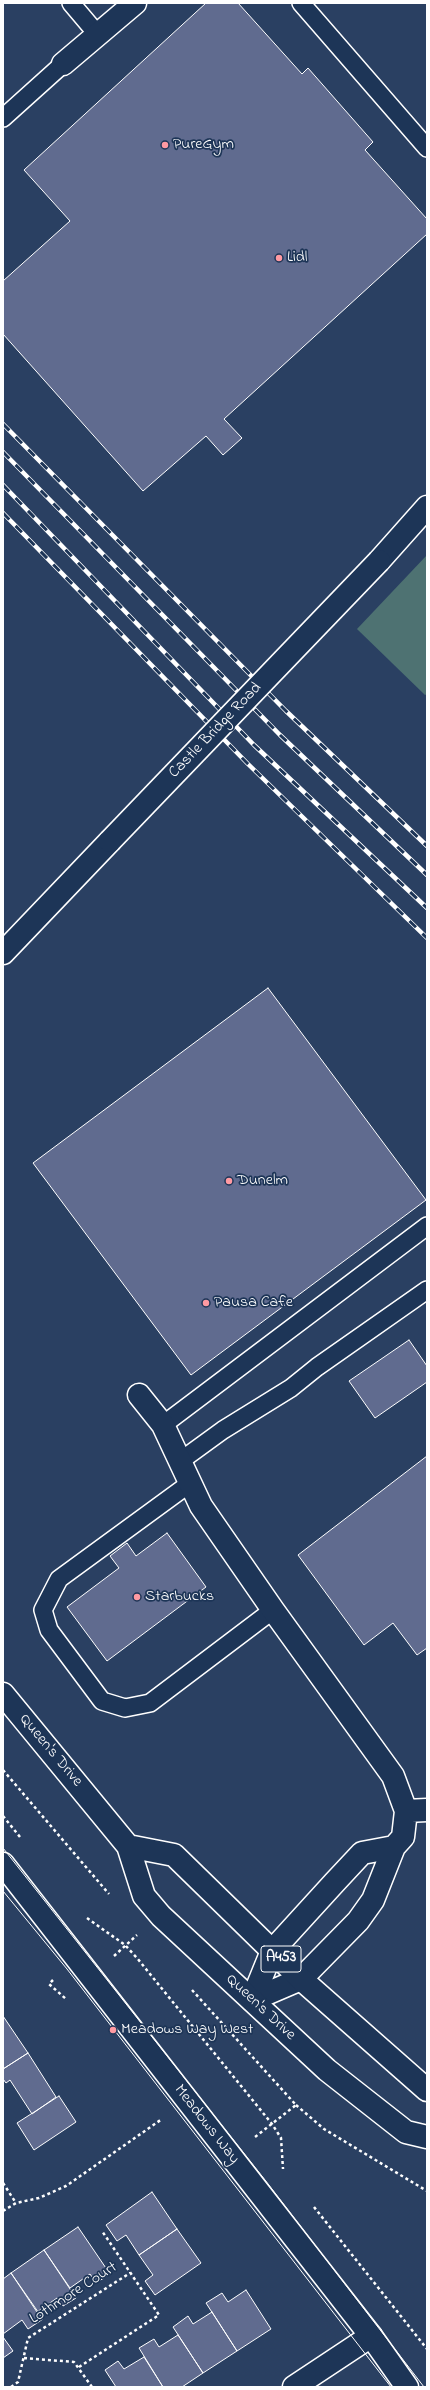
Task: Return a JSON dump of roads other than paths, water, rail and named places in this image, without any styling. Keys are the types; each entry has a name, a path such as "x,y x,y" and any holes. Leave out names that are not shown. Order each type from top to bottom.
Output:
{"street":[{"path":"63,64 135,3"},
{"name":"Castle Bridge Road","path":"3,954 379,561 427,508"},
{"path":"139,1395 163,1424 189,1484 201,1506 273,1610 417,1811 403,1837 394,1847 373,1900 358,1921 301,1979 252,2000"},
{"name":"Queen's Drive","path":"3,1694 128,1846 144,1896 161,1916 327,2070 406,2132 427,2137"},
{"name":"A453","path":"128,1846 174,1855 301,1979 427,2090"},
{"path":"252,2000 272,1951 362,1853 394,1847"},
{"name":"Meadows Way","path":"3,1864 370,2336 407,2387"},
{"path":"294,2387 370,2336"}],"lane":[{"path":"70,3 98,34"},
{"path":"301,3 427,148"},
{"path":"3,118 63,64"},
{"path":"163,1424 427,1226"},
{"path":"179,1462 223,1430 291,1388 318,1367 427,1290"},
{"path":"189,1484 59,1579 43,1610 50,1630 102,1701 124,1708 150,1703 273,1610"}],"tram line":[{"path":"3,1848 265,2180 424,2387"},
{"path":"3,1891 67,1969 391,2387"}],"railway":[{"path":"3,424 286,711 427,846"},
{"path":"3,452 280,735 427,875"},
{"path":"3,485 254,745 427,908"},
{"path":"3,513 248,764 427,938"}],"place":[{"name":"PureGym","path":"165,145"},
{"name":"Lidl","path":"279,258"},
{"name":"Dunelm","path":"229,1181"},
{"name":"Pausa Cafe","path":"206,1303"},
{"name":"Starbucks","path":"137,1597"},
{"name":"Meadows Way West","path":"113,2030"}]}
